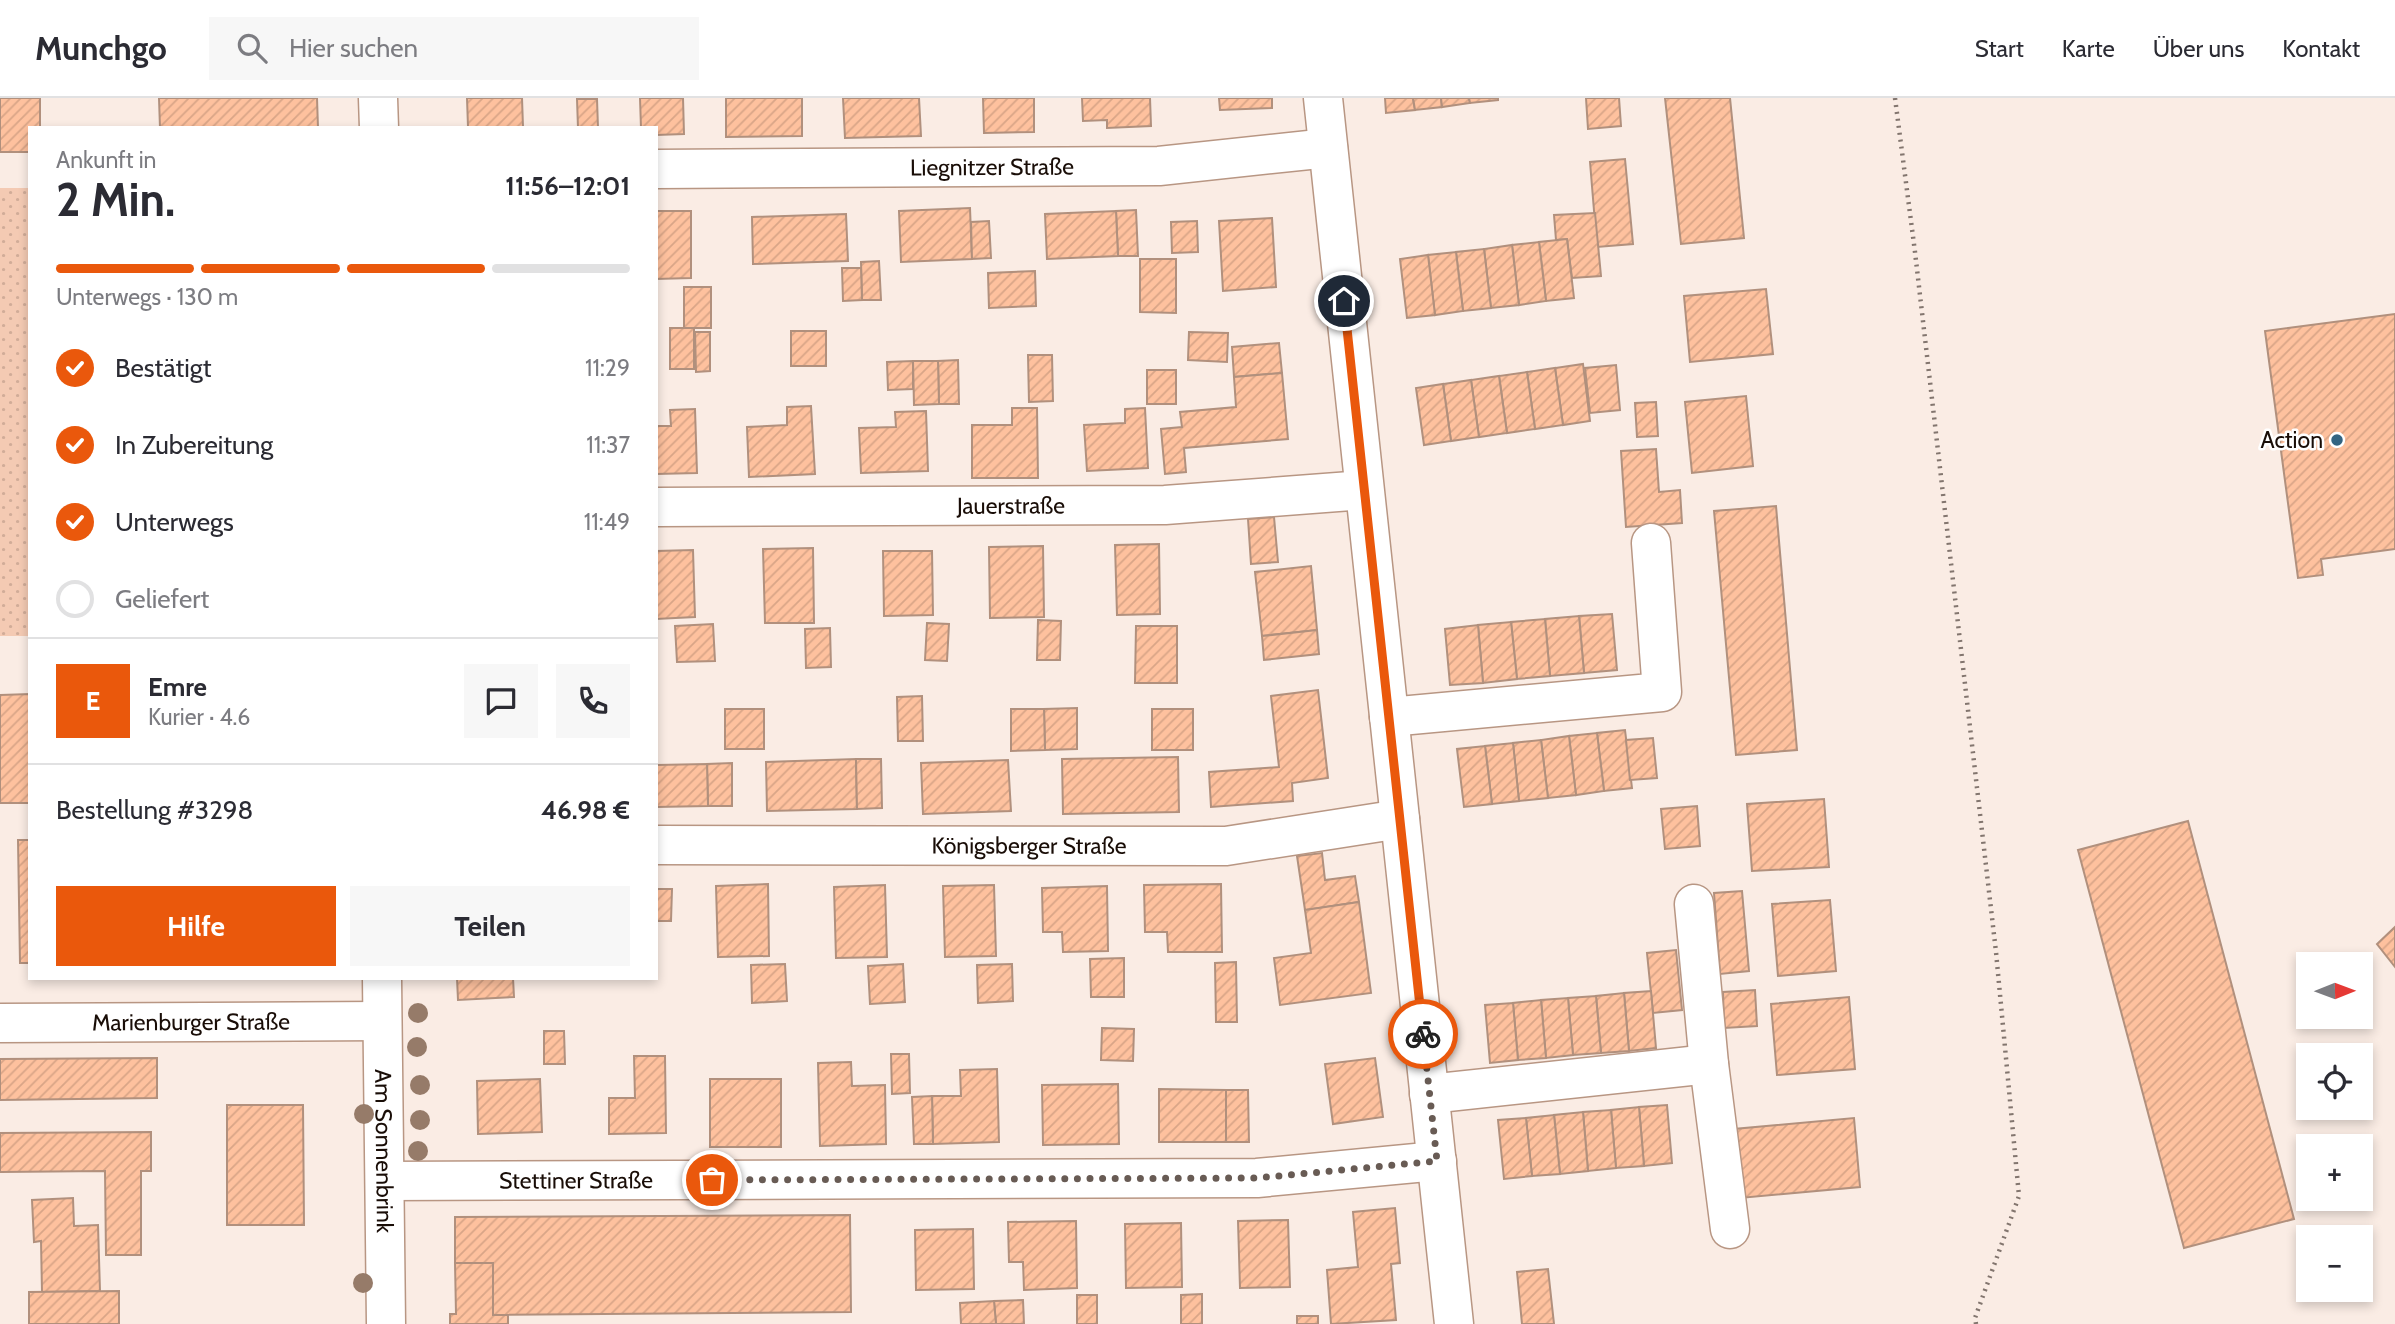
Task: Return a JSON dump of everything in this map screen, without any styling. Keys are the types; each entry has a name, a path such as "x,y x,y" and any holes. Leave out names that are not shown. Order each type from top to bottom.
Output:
{"street":[{"path":"378,98 379,126"},
{"path":"1322,98 1454,1324"},
{"name":"Liegnitzer Straße","path":"658,169 1159,166 1328,148"},
{"name":"Jauerstraße","path":"658,507 1165,505 1364,490"},
{"path":"1389,718 1662,692 1651,542"},
{"name":"Königsberger Straße","path":"658,845 1226,846 1400,819"},
{"path":"1694,904 1709,1064 1730,1229"},
{"name":"Am Sonnenbrink","path":"382,980 386,1324"},
{"name":"Marienburger Straße","path":"0,1023 382,1021"},
{"path":"1429,1094 1709,1064"},
{"name":"Stettiner Straße","path":"385,1181 1257,1178 1437,1161"}],"path":[{"path":"1895,98 1996,952 2019,1196 1975,1318 1976,1324"}],"shaded area":[{"path":"0,188 28,188 28,636 0,636"}],"building":[{"path":"0,98 40,98 40,126 28,126 28,152 0,152"},
{"path":"159,98 317,98 318,126 160,126"},
{"path":"467,98 522,98 523,126 468,126"},
{"path":"640,98 683,98 684,134 658,135 658,126 641,126"},
{"path":"726,98 802,98 802,136 726,137"},
{"path":"843,98 919,98 921,136 845,138"},
{"path":"983,98 1034,98 1034,132 984,133"},
{"path":"1082,98 1150,98 1151,126 1107,128 1107,120 1083,121"},
{"path":"1219,98 1272,98 1272,108 1220,110"},
{"path":"1385,98 1413,98 1415,110 1386,113"},
{"path":"1413,98 1441,98 1442,107 1415,110"},
{"path":"1441,98 1469,98 1470,103 1442,107"},
{"path":"1469,98 1498,98 1498,100 1470,103"},
{"path":"1586,98 1619,98 1621,126 1588,129"},
{"path":"1665,98 1730,98 1744,238 1681,244"},
{"path":"577,99 597,99 598,126 578,126"},
{"path":"1625,159 1633,244 1597,247 1590,162"},
{"path":"970,208 972,259 901,262 899,211"},
{"path":"1136,210 1138,256 1118,256 1116,211"},
{"path":"658,211 691,211 691,278 658,279"},
{"path":"1116,211 1118,256 1047,259 1045,214"},
{"path":"1595,213 1601,276 1572,278 1567,239 1556,240 1554,215"},
{"path":"846,214 848,261 753,264 752,217"},
{"path":"1272,218 1276,287 1223,291 1219,221"},
{"path":"989,221 991,258 972,259 971,222"},
{"path":"1197,221 1198,252 1172,253 1171,222"},
{"path":"1567,239 1574,298 1546,301 1539,242"},
{"path":"1539,242 1546,301 1519,305 1512,245"},
{"path":"1512,245 1519,305 1491,308 1484,249"},
{"path":"1484,249 1491,308 1463,311 1456,252"},
{"path":"1456,252 1463,311 1435,315 1428,255"},
{"path":"1428,255 1435,315 1407,318 1400,259"},
{"path":"1140,259 1176,259 1176,313 1140,312"},
{"path":"879,261 881,300 862,300 861,262"},
{"path":"842,268 861,268 862,300 843,301"},
{"path":"1035,271 1036,306 989,308 988,273"},
{"path":"684,287 711,287 711,328 684,328"},
{"path":"1766,289 1773,354 1690,362 1684,296"},
{"name":"Action","path":"2395,314 2395,549 2321,559 2323,575 2298,578 2265,331"},
{"path":"670,328 694,328 694,369 670,369"},
{"path":"791,331 826,331 826,366 791,366"},
{"path":"695,332 710,332 710,371 696,372"},
{"path":"1189,332 1228,333 1227,362 1188,360"},
{"path":"1279,343 1282,373 1234,377 1232,347"},
{"path":"1028,355 1052,355 1053,401 1029,402"},
{"path":"958,360 959,404 939,404 938,361"},
{"path":"913,361 913,389 888,390 887,362"},
{"path":"913,361 938,361 939,404 914,405"},
{"path":"1583,364 1590,421 1563,425 1555,368"},
{"path":"1616,365 1620,410 1590,413 1585,368"},
{"path":"1555,368 1563,425 1535,429 1527,372"},
{"path":"1147,370 1176,370 1176,404 1147,404"},
{"path":"1527,372 1535,429 1507,433 1499,376"},
{"path":"1282,373 1288,439 1184,448 1186,472 1165,474 1161,429 1182,427 1180,412 1236,407 1234,377"},
{"path":"1499,376 1507,433 1479,437 1471,380"},
{"path":"1471,380 1479,437 1451,441 1443,384"},
{"path":"1443,384 1451,441 1424,445 1416,388"},
{"path":"1746,396 1753,466 1692,473 1685,402"},
{"path":"1656,402 1658,436 1637,437 1635,403"},
{"path":"811,406 815,474 749,477 747,427 787,425 787,407"},
{"path":"1012,408 1037,408 1038,478 972,478 972,425 1012,425"},
{"path":"1145,408 1148,468 1087,471 1084,425 1125,423 1125,409"},
{"path":"695,409 697,473 658,474 658,426 671,426 670,410"},
{"path":"926,411 928,471 861,473 859,428 896,427 895,412"},
{"path":"1656,449 1659,492 1680,490 1682,523 1626,527 1621,451"},
{"path":"1776,506 1797,750 1736,755 1714,511"},
{"path":"1274,517 1278,562 1251,564 1248,519"},
{"path":"1159,544 1160,614 1117,615 1115,545"},
{"path":"1043,546 1044,617 990,618 989,547"},
{"path":"813,548 814,623 765,623 763,549"},
{"path":"693,550 695,617 658,619 658,551"},
{"path":"883,551 932,551 933,615 884,616"},
{"path":"1311,566 1317,630 1262,636 1255,572"},
{"path":"1612,614 1617,670 1584,673 1579,616"},
{"path":"1579,616 1584,673 1550,676 1545,619"},
{"path":"1545,619 1550,676 1517,679 1511,622"},
{"path":"1038,620 1061,621 1060,660 1037,660"},
{"path":"1511,622 1517,679 1483,683 1478,625"},
{"path":"927,623 949,624 947,661 925,660"},
{"path":"713,624 715,661 677,662 675,626"},
{"path":"1478,625 1483,683 1450,685 1445,629"},
{"path":"1136,626 1177,626 1177,683 1135,683"},
{"path":"830,628 831,667 806,668 805,629"},
{"path":"1317,630 1319,654 1264,660 1262,636"},
{"path":"1318,690 1328,778 1292,783 1293,801 1211,807 1209,772 1279,767 1271,696"},
{"path":"28,694 28,803 0,803 0,695"},
{"path":"922,696 923,741 898,741 897,697"},
{"path":"1077,708 1077,749 1045,750 1044,709"},
{"path":"725,709 764,709 764,749 725,749"},
{"path":"1011,709 1044,709 1045,750 1011,751"},
{"path":"1152,709 1193,709 1193,750 1152,750"},
{"path":"1625,730 1632,788 1604,791 1597,733"},
{"path":"1597,733 1604,791 1576,795 1569,736"},
{"path":"1569,736 1576,795 1548,798 1541,740"},
{"path":"1653,738 1657,778 1630,780 1626,740"},
{"path":"1541,740 1548,798 1519,801 1513,743"},
{"path":"1513,743 1519,801 1492,804 1485,746"},
{"path":"1485,746 1492,804 1464,807 1457,749"},
{"path":"1178,757 1179,812 1063,814 1062,759"},
{"path":"856,759 857,809 767,811 766,762"},
{"path":"856,759 881,759 882,808 857,809"},
{"path":"1008,760 1011,811 923,814 921,763"},
{"path":"732,763 732,806 708,806 707,764"},
{"path":"707,764 708,806 658,807 658,765"},
{"path":"1824,799 1829,867 1752,871 1747,804"},
{"path":"1697,806 1700,846 1665,849 1661,809"},
{"path":"2188,821 2294,1219 2184,1248 2078,850"},
{"path":"18,840 28,840 28,963 20,963"},
{"path":"1322,853 1325,880 1355,876 1359,902 1305,910 1297,856"},
{"path":"768,884 769,956 718,957 716,886"},
{"path":"1221,884 1222,952 1168,952 1167,932 1145,932 1144,885"},
{"path":"885,885 887,957 836,958 834,887"},
{"path":"994,885 996,956 945,957 943,886"},
{"path":"1107,886 1108,951 1063,952 1062,932 1043,932 1042,888"},
{"path":"658,889 672,889 671,921 658,921"},
{"path":"1742,891 1749,971 1720,974 1714,893"},
{"path":"1830,900 1836,971 1778,976 1772,904"},
{"path":"1359,902 1371,993 1280,1005 1274,958 1311,953 1305,910"},
{"path":"2395,927 2395,967 2377,944"},
{"path":"1676,950 1682,1010 1653,1013 1647,953"},
{"path":"1124,958 1124,997 1091,997 1090,959"},
{"path":"1236,962 1237,1022 1216,1022 1215,963"},
{"path":"785,964 787,1001 752,1003 751,965"},
{"path":"903,964 905,1002 870,1004 868,966"},
{"path":"1012,964 1013,1001 978,1003 977,965"},
{"path":"457,980 513,980 514,997 458,1000"},
{"path":"1755,990 1757,1026 1724,1028 1723,992"},
{"path":"1651,991 1656,1048 1629,1051 1624,993"},
{"path":"1624,993 1629,1051 1601,1053 1596,996"},
{"path":"1596,996 1601,1053 1573,1055 1568,998"},
{"path":"1849,997 1855,1069 1777,1075 1771,1004"},
{"path":"1568,998 1573,1055 1546,1058 1541,1000"},
{"path":"1541,1000 1546,1058 1518,1060 1513,1003"},
{"path":"1513,1003 1518,1060 1490,1063 1485,1005"},
{"path":"1102,1028 1134,1029 1133,1061 1101,1060"},
{"path":"544,1031 564,1031 565,1064 544,1064"},
{"path":"891,1054 909,1054 910,1093 892,1094"},
{"path":"634,1056 665,1056 666,1133 609,1134 609,1098 635,1098"},
{"path":"157,1058 157,1098 0,1100 0,1059"},
{"path":"1375,1058 1383,1117 1333,1124 1325,1064"},
{"path":"851,1062 852,1086 885,1085 886,1144 820,1146 818,1063"},
{"path":"997,1069 999,1142 933,1144 932,1096 961,1096 960,1070"},
{"path":"540,1079 542,1132 478,1134 477,1081"},
{"path":"710,1079 781,1079 781,1147 710,1147"},
{"path":"1118,1084 1119,1144 1043,1145 1042,1085"},
{"path":"1159,1089 1226,1090 1226,1142 1159,1142"},
{"path":"1226,1090 1248,1090 1249,1142 1226,1142"},
{"path":"932,1096 933,1144 914,1144 912,1097"},
{"path":"227,1105 303,1105 304,1225 227,1225"},
{"path":"1667,1105 1672,1163 1644,1166 1639,1107"},
{"path":"1639,1107 1644,1166 1616,1168 1611,1110"},
{"path":"1611,1110 1616,1168 1588,1171 1583,1112"},
{"path":"1583,1112 1588,1171 1560,1174 1554,1115"},
{"path":"1554,1115 1560,1174 1532,1176 1526,1118"},
{"path":"1526,1118 1532,1176 1504,1179 1498,1120"},
{"path":"1854,1118 1860,1187 1740,1198 1734,1129"},
{"path":"151,1132 151,1171 141,1171 141,1255 106,1255 105,1171 0,1172 0,1133"},
{"path":"73,1198 74,1226 98,1225 100,1291 42,1292 41,1241 34,1242 32,1200"},
{"path":"1395,1208 1400,1263 1391,1264 1396,1320 1331,1324 1327,1270 1358,1267 1353,1212"},
{"path":"850,1215 851,1312 493,1315 493,1263 455,1263 455,1217"},
{"path":"1288,1220 1290,1287 1240,1288 1238,1221"},
{"path":"1076,1221 1077,1288 1024,1290 1023,1262 1009,1262 1008,1222"},
{"path":"1181,1223 1182,1287 1126,1288 1125,1224"},
{"path":"973,1229 974,1289 916,1290 915,1230"},
{"path":"455,1263 493,1263 493,1315 508,1315 508,1324 450,1324 450,1314 456,1314"},
{"path":"1548,1269 1554,1324 1522,1324 1517,1272"},
{"path":"119,1291 119,1324 29,1324 29,1292"},
{"path":"1202,1294 1202,1324 1181,1324 1181,1295"},
{"path":"1077,1295 1097,1295 1097,1324 1077,1324"},
{"path":"1023,1300 1024,1324 996,1324 994,1301"},
{"path":"994,1301 996,1324 961,1324 960,1303"},
{"path":"1297,1316 1318,1316 1318,1324 1297,1324"}],"way so far":[{"path":"712,1180 1257,1178 1437,1161 1423,1034"}],"place":[{"name":"Action","path":"2337,440"}],"route":[{"path":"1344,301 1423,1034"}]}
